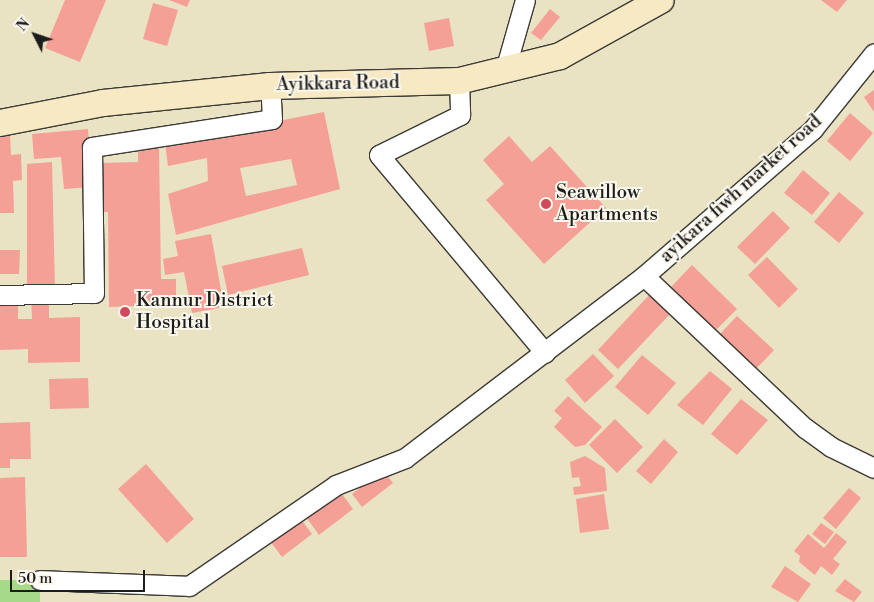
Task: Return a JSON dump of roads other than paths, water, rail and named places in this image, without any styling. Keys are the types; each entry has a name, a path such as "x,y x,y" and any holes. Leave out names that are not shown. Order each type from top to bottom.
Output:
{"main road":[{"name":"Ayikkara Road","path":"0,122 103,104 270,86 459,81 560,56 661,0"}],"street":[{"path":"505,70 525,0"},
{"name":"ayikara fiwh market road","path":"40,580 189,586 336,485 404,458 545,353 644,276 813,129 874,53"},
{"path":"459,81 460,115 379,155 545,353"},
{"path":"0,295 94,293 92,147 272,119 270,86"},
{"path":"644,276 805,428 831,447 874,468"}],"place":[{"name":"Seawillow Apartments","path":"546,204"},
{"name":"Kannur District Hospital","path":"125,312"}]}
